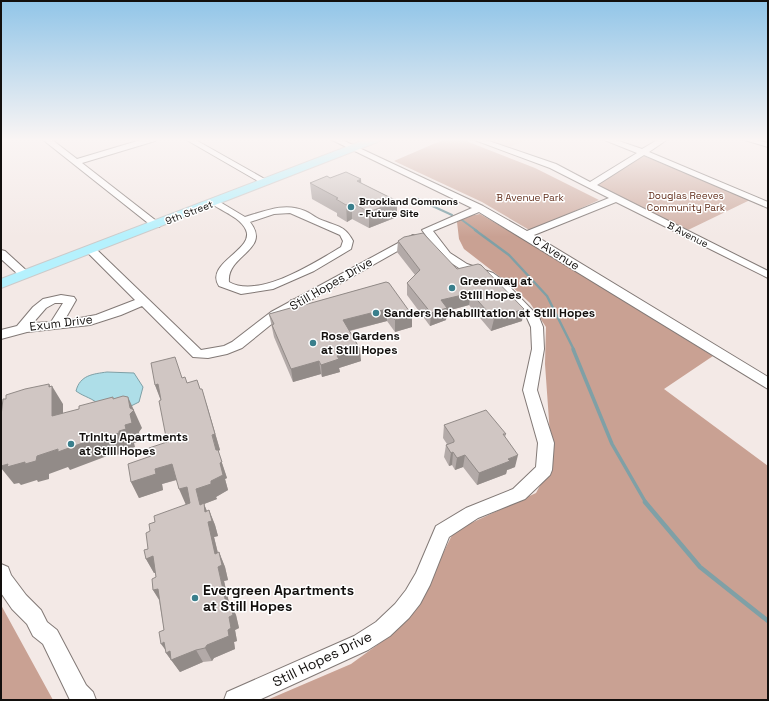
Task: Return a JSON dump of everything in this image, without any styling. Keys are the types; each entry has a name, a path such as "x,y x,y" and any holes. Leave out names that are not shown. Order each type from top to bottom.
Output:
{"main road":[{"name":"9th Street","path":"1,284 292,172"}],"street":[{"path":"89,172 156,224"},
{"path":"248,172 266,182"},
{"name":"C Avenue","path":"403,172 480,208 768,384"},
{"name":"B Avenue","path":"564,172 768,274"},
{"path":"591,185 612,172"},
{"path":"689,172 768,205"},
{"path":"526,235 617,198"},
{"path":"215,202 244,221 251,230 252,238 248,246 223,268 220,277 223,284 233,289 244,291 264,288 281,282 346,249 348,241 344,233 336,228 319,223 301,213 291,210 273,211 244,221"},
{"name":"Still Hopes Drive","path":"91,250 142,302 198,354 208,354 237,346 275,315 427,230 480,208"},
{"name":"Still Hopes Drive","path":"235,700 361,643 383,629 402,611 413,597 423,579 442,532 472,513 519,494 544,470 546,443 530,390 538,349 537,327 533,317 500,283 489,275 463,266 446,255 427,230"},
{"path":"1,253 24,274"},
{"path":"22,328 39,307 48,300 59,298 70,300 68,307 59,316 55,326"},
{"name":"Exum Drive","path":"1,335 22,328 55,326 104,317 142,302"},
{"path":"1,573 4,582 19,602 34,617 40,628 50,637 78,693 85,700"}],"green space":[{"name":"B Avenue Park","path":"417,172 542,172 599,200 531,231 482,202"},
{"name":"Douglas Reeves Community Park","path":"615,172 682,172 750,200 688,230 596,186 597,183"}],"shaded area":[{"path":"480,214 713,356 664,389 768,466 768,700 267,700 351,664 391,635 420,600 454,531 536,493 552,463 545,364 546,327 530,303 508,283 464,249 459,239 457,222 469,216"},
{"path":"1,605 53,700 1,700"}],"water":[{"path":"107,372 134,373 143,387 139,402 131,406 99,405 76,391 84,378"}],"building":[{"path":"346,172 361,179 357,181 397,201 369,212 352,203 346,205 336,199 338,198 310,183 327,176 330,178"},
{"name":"Greenway at Still Hopes","path":"423,233 457,269 478,264 481,265 524,309 494,319 471,293 441,300 447,308 431,313 407,283 420,270 398,241 404,237"},
{"path":"386,282 389,283 412,315 395,320 387,309 343,320 360,349 337,356 339,359 321,365 319,361 291,369 272,325 274,324 269,314 294,307 290,300 300,297 304,305"},
{"path":"175,357 182,378 185,377 187,383 197,380 200,389 202,389 215,434 212,435 216,450 218,450 222,462 220,463 223,475 211,481 211,484 196,489 200,505 204,503 205,512 209,510 212,521 208,522 215,554 219,552 222,565 218,567 226,603 230,602 233,615 229,617 231,628 228,630 229,636 207,645 205,648 171,660 170,651 166,653 164,642 161,644 159,632 164,630 158,589 153,590 152,579 156,577 153,556 146,559 144,550 148,549 146,533 150,531 149,524 155,522 154,516 190,503 187,487 179,489 172,464 155,469 156,474 131,482 128,464 151,456 149,448 167,442 159,401 161,400 158,384 155,385 151,363"},
{"path":"49,384 49,387 52,386 52,416 79,409 79,406 113,397 113,399 123,396 128,397 130,408 134,410 130,414 132,423 125,425 126,429 119,431 119,433 107,437 107,434 58,452 58,449 37,456 36,461 25,464 25,462 7,467 8,464 1,466 1,416 3,399 6,399 6,395"},
{"path":"486,410 506,434 503,434 518,455 508,459 510,461 479,473 465,455 457,458 453,452 451,453 446,445 454,442 454,440 444,425"}],"waterway":[{"path":"415,198 452,215"},
{"path":"462,220 477,231"},
{"path":"475,230 509,255 547,296 574,350"},
{"path":"573,349 612,444 646,503"},
{"path":"645,502 700,567 768,621"}],"place":[{"name":"Brookland Commons - Future Site","path":"351,207"},
{"name":"Greenway at Still Hopes","path":"452,288"},
{"name":"Sanders Rehabilitation at Still Hopes","path":"376,313"},
{"name":"Rose Gardens at Still Hopes","path":"313,343"},
{"name":"Trinity Apartments at Still Hopes","path":"71,444"},
{"name":"Evergreen Apartments at Still Hopes","path":"195,598"}]}
